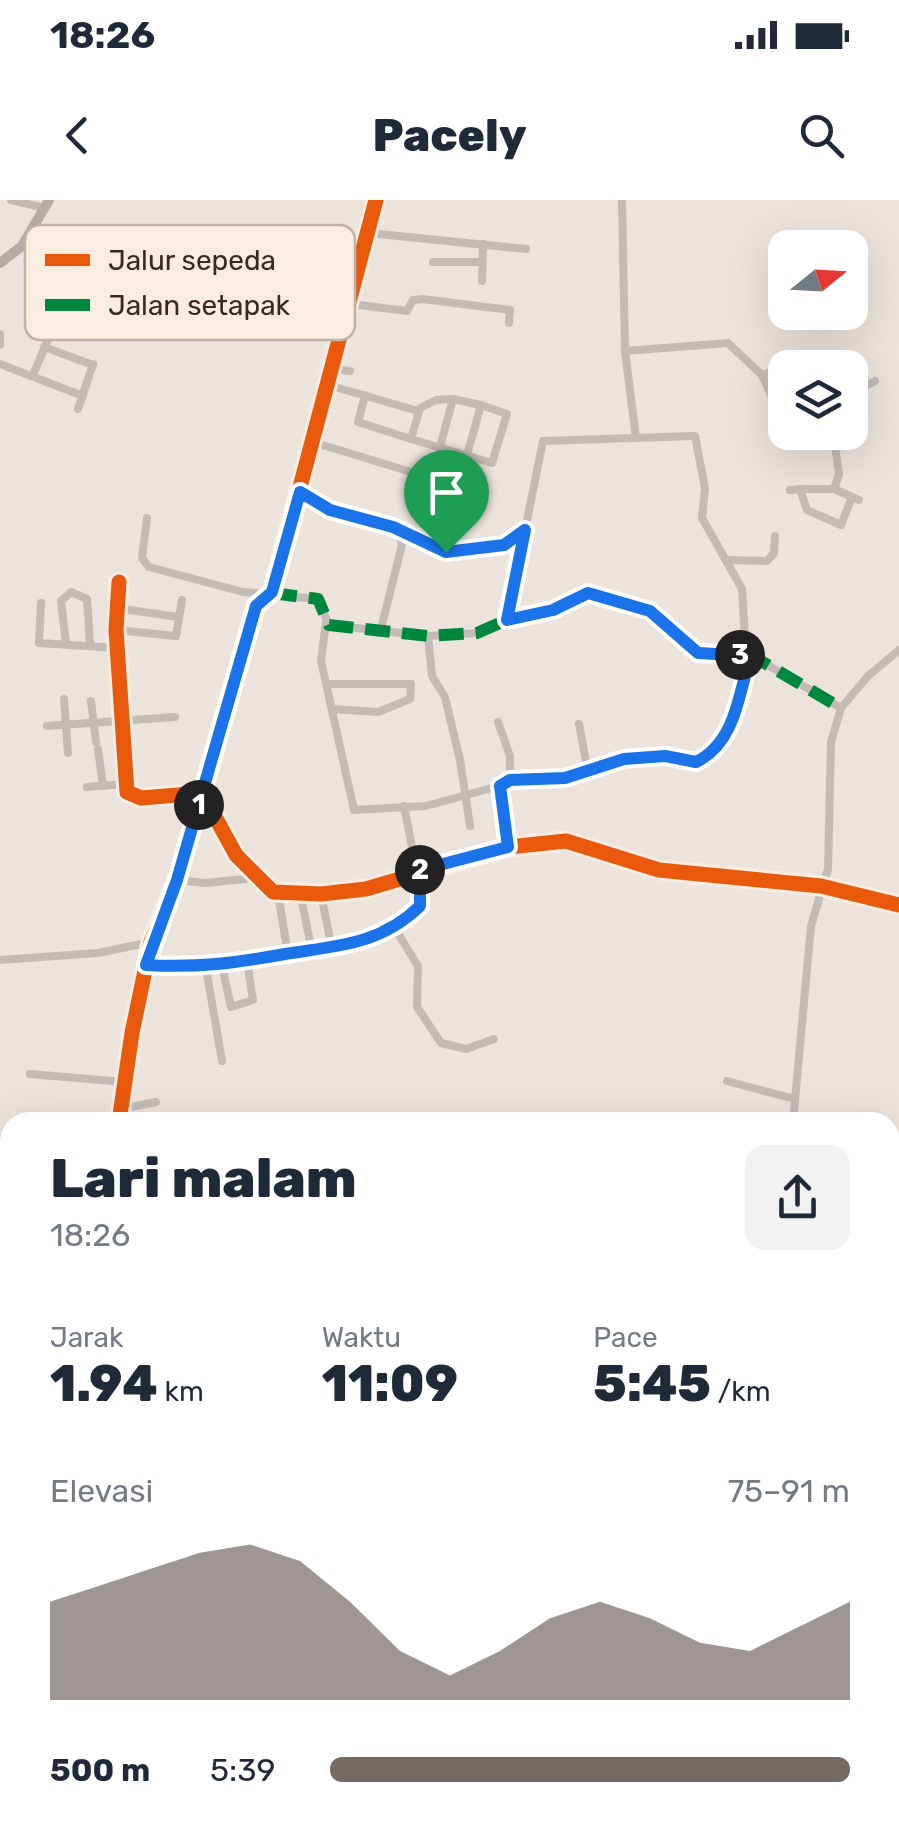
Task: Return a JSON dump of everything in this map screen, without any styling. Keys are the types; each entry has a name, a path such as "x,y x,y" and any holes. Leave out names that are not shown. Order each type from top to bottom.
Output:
{"street":[{"path":"11,200 47,204"},
{"path":"355,285 376,200"},
{"path":"622,200 626,351 636,438"},
{"path":"369,233 526,249"},
{"path":"0,263 25,241"},
{"path":"482,280 483,244"},
{"path":"433,262 482,262"},
{"path":"355,305 406,312 414,299 439,301 510,310 509,323"},
{"path":"0,334 0,345"},
{"path":"32,375 47,340"},
{"path":"121,1112 151,942 177,880 256,606 272,592 340,340"},
{"path":"626,351 728,343 762,375 768,388"},
{"path":"44,346 94,362 78,409"},
{"path":"0,364 83,396"},
{"path":"333,368 350,371"},
{"path":"762,375 768,372"},
{"path":"868,385 875,382"},
{"path":"328,385 418,411"},
{"path":"365,395 358,422 411,439 467,455 492,464 507,414 481,405 434,400 418,411 411,439"},
{"path":"440,447 453,400"},
{"path":"467,455 481,405"},
{"path":"147,518 142,558 149,568 186,581 194,578 243,592 318,599 326,622 320,654 354,810 426,806 510,780 565,778 624,759 665,756 696,762 716,751 727,735 748,656 742,589 702,518 705,488 696,437 542,441 507,620"},
{"path":"312,442 446,483"},
{"path":"834,490 838,474 835,450"},
{"path":"805,508 814,487"},
{"path":"814,487 855,499 841,525 805,508 795,490 814,487"},
{"path":"300,492 330,510 398,531 434,548 462,553 504,545 525,530"},
{"path":"381,628 402,545 398,531"},
{"path":"729,560 767,561 774,554 775,536"},
{"path":"119,582 116,630 129,796 202,792"},
{"path":"66,644 61,601 71,592 87,599 90,644"},
{"path":"326,622 428,636 477,633 507,620 553,610 588,593 650,611 698,653 748,656 841,708"},
{"path":"116,630 176,636 182,600"},
{"path":"41,603 37,640 117,648"},
{"path":"116,608 178,616"},
{"path":"428,636 432,676 445,697 470,826"},
{"path":"794,1112 812,926 830,842 828,759 841,708 868,676 899,650"},
{"path":"326,684 411,684 410,699 384,710 333,709"},
{"path":"64,700 68,753"},
{"path":"91,701 102,786"},
{"path":"46,726 175,717"},
{"path":"498,722 510,756 510,780"},
{"path":"579,724 588,772"},
{"path":"87,787 126,784"},
{"path":"500,786 508,847"},
{"path":"202,792 236,856 255,878 278,894 366,889 508,847 566,841 659,870 821,886 899,905"},
{"path":"146,965 206,968 332,950 357,945 394,928 421,903 420,870 404,806"},
{"path":"177,880 255,878"},
{"path":"300,893 312,952"},
{"path":"278,894 288,954"},
{"path":"321,894 332,950"},
{"path":"394,928 418,966 417,1007 442,1043 466,1049 494,1038"},
{"path":"0,960 98,953 151,942"},
{"path":"222,966 231,1006 253,1000 247,962"},
{"path":"206,968 222,1061"},
{"path":"30,1074 125,1082"},
{"path":"726,1081 795,1099"},
{"path":"121,1108 156,1102"}],"marked path":[{"path":"272,593 318,599 329,625 428,636 477,633 507,620 553,610 588,593 650,611 698,653 756,658 841,708"}],"cycle path":[{"path":"355,279 376,200"},
{"path":"120,1112 151,942 177,880 256,606 272,593 339,340"},
{"path":"119,582 116,630 127,792 141,798 202,793 236,855 273,892 321,894 366,889 508,847 566,841 659,870 821,886 899,905"}],"route":[{"path":"300,492 330,510 393,527 422,544 446,552 482,551 504,545 525,530 513,608 507,620 553,610 588,593 650,611 690,649 705,656 750,656 720,747 696,762 665,756 624,759 565,778 510,780 500,786 508,847 420,870 420,906 394,928 357,945 206,968 146,965 151,942 177,880 256,606 272,592 300,492"}]}
